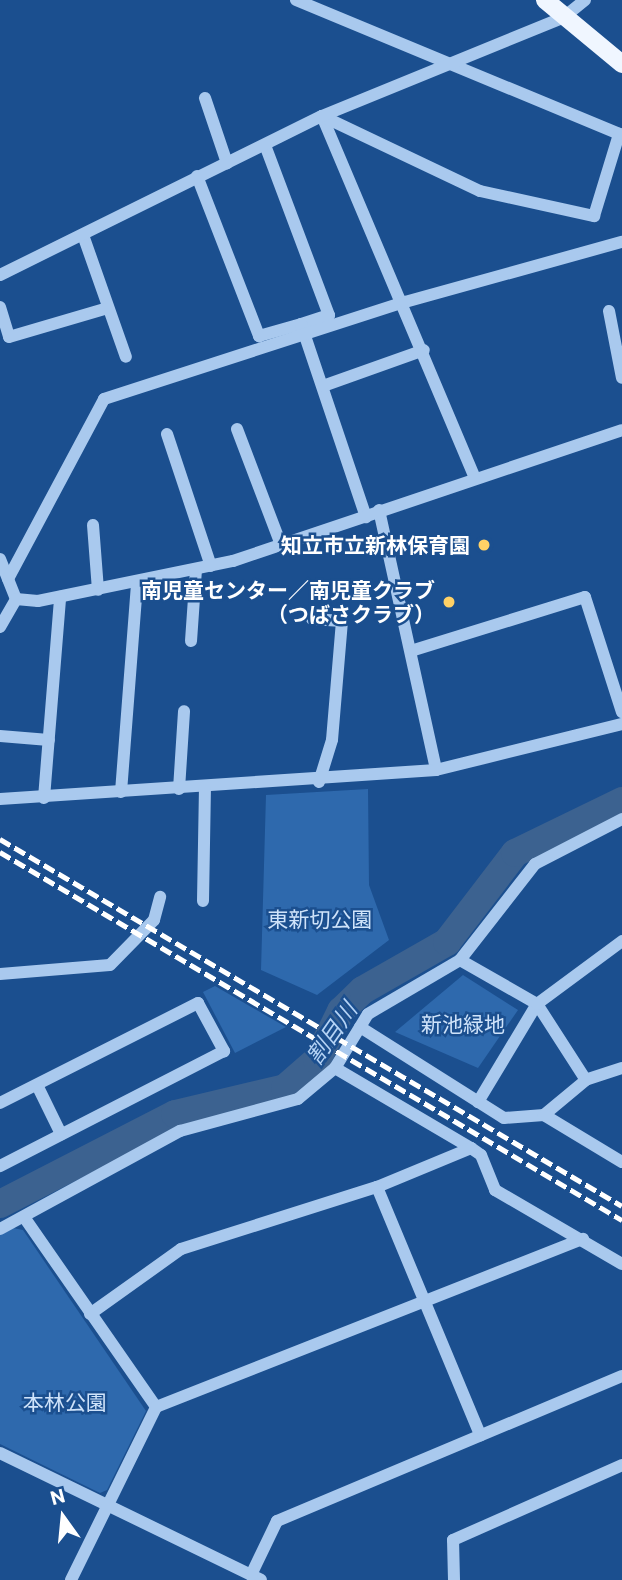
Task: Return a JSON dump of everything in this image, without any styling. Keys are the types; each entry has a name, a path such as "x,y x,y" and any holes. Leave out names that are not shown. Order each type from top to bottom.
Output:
{"main road":[{"path":"545,0 622,64"}],"street":[{"path":"296,0 620,134 594,216 480,191 322,117"},
{"path":"0,275 322,117 564,17 585,0"},
{"path":"205,98 227,163"},
{"path":"322,117 405,302 475,478"},
{"path":"197,176 259,336 303,329 329,315 265,145"},
{"path":"83,235 126,357"},
{"path":"8,579 104,399 303,329 622,242"},
{"path":"0,307 9,337 108,308"},
{"path":"609,311 622,378"},
{"path":"303,329 366,517"},
{"path":"323,386 424,350"},
{"path":"237,429 281,545"},
{"path":"16,599 60,597 137,584 211,566 366,517 379,510 622,430"},
{"path":"167,434 211,566"},
{"path":"379,510 414,650 436,770"},
{"path":"93,526 98,590"},
{"path":"0,559 16,599"},
{"path":"191,641 196,570"},
{"path":"121,792 137,584"},
{"path":"44,798 60,597"},
{"path":"414,650 585,597 622,712"},
{"path":"0,627 16,599"},
{"path":"313,619 342,621 332,740 319,782"},
{"path":"179,789 184,711"},
{"path":"0,799 319,782 436,770 622,724"},
{"path":"0,736 49,740"},
{"path":"203,901 205,787"},
{"path":"0,1229 180,1131 298,1100 335,1068 360,1027 393,995 424,985 460,960 535,864 622,819"},
{"path":"0,974 110,965 154,920 160,897"},
{"path":"478,1102 537,1003 622,941"},
{"path":"460,960 537,1003 586,1080"},
{"path":"0,1103 198,1003 224,1051 0,1167"},
{"path":"360,1027 504,1118 544,1115 622,1162"},
{"path":"335,1068 471,1147 481,1155 495,1190 583,1238 622,1264"},
{"path":"544,1115 586,1080 622,1068"},
{"path":"37,1085 61,1134"},
{"path":"90,1314 181,1249 377,1187 471,1147"},
{"path":"377,1187 480,1435"},
{"path":"24,1217 156,1407"},
{"path":"71,1580 156,1407 425,1306 583,1238"},
{"path":"0,1453 256,1577 277,1521 622,1376"},
{"path":"454,1580 453,1540 622,1465"}],"green space":[{"name":"東新切公園","path":"368,789 369,885 389,940 317,995 261,970 266,795"},
{"name":"新池緑地","path":"463,975 518,1010 478,1068 395,1032"},
{"path":"215,986 286,1027 235,1053 203,992"},
{"name":"本林公園","path":"13,1228 23,1230 146,1411 107,1490 100,1493 0,1444 0,1235"}],"waterway":[{"name":"割目川","path":"0,1204 175,1114 285,1088 317,1060 341,1011 363,990 447,942 515,853 622,801"}],"railway":[{"path":"0,839 622,1206"},
{"path":"0,852 622,1220"}],"place":[{"name":"知立市立新林保育園","path":"484,545"},
{"name":"南児童センター／南児童クラブ （つばさクラブ）","path":"449,602"}]}
